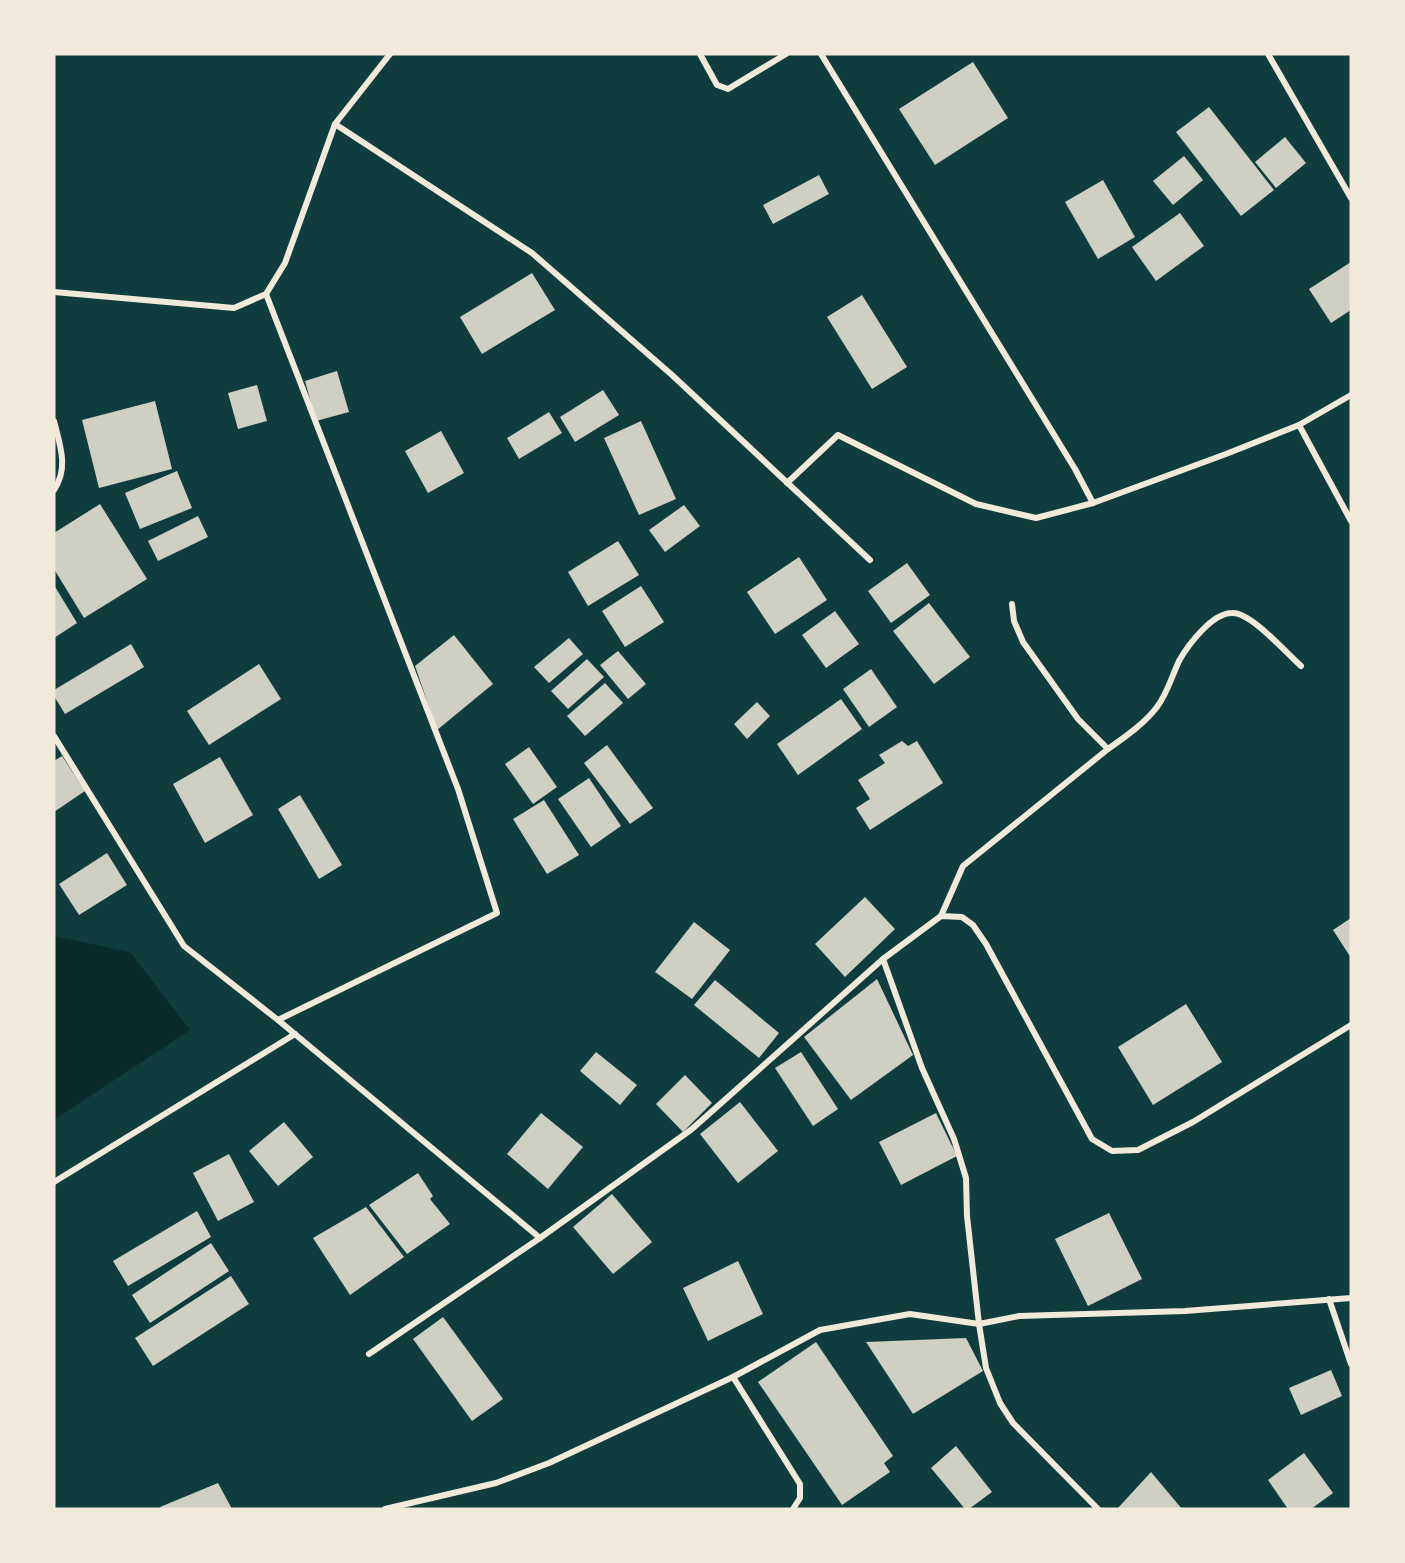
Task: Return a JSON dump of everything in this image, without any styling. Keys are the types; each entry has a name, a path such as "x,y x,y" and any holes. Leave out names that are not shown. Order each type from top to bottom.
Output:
{"street":[{"path":"54,292 234,308 266,294 285,263 335,124 390,54"},
{"path":"700,54 717,85 728,88 786,54"},
{"path":"821,54 1075,469 1093,503"},
{"path":"1268,54 1351,198"},
{"path":"335,124 532,253 672,375 870,560"},
{"path":"266,294 458,789 497,913 278,1020"},
{"path":"787,483 838,435 976,504 1036,518 1093,503 1299,426 1351,395"},
{"path":"54,421 64,461 58,484 54,490"},
{"path":"1299,426 1351,521"},
{"path":"1012,603 1014,621 1023,642 1078,719 1108,749"},
{"path":"369,1354 540,1238 692,1129 883,960 941,916 963,866 1146,720 1158,706 1180,659 1194,639 1215,618 1233,612 1250,619 1300,666"},
{"path":"54,736 184,946 278,1020 540,1238"},
{"path":"941,916 962,917 973,926 986,944 1092,1139 1112,1151 1138,1150 1193,1122 1351,1025"},
{"path":"883,960 922,1068 954,1139 966,1178 967,1216 986,1368 1000,1403 1013,1423 1098,1509"},
{"path":"54,1182 294,1034"},
{"path":"385,1509 496,1483 549,1463 733,1377 820,1330 910,1314 979,1323 1019,1316 1185,1311 1351,1298"},
{"path":"1329,1299 1351,1364"},
{"path":"733,1377 800,1484 800,1498 793,1509"}],"water":[{"path":"54,936 130,952 190,1030 54,1120"}],"building":[{"path":"973,62 1008,118 935,165 899,109"},
{"path":"1209,107 1274,190 1241,216 1176,132"},
{"path":"1285,137 1306,163 1276,188 1255,162"},
{"path":"1184,156 1203,180 1173,205 1153,181"},
{"path":"819,175 829,194 773,224 763,205"},
{"path":"1103,180 1135,237 1098,259 1065,202"},
{"path":"1180,213 1204,246 1156,281 1132,247"},
{"path":"1351,262 1351,310 1331,323 1309,289"},
{"path":"532,273 555,310 482,354 460,317"},
{"path":"862,295 907,367 872,389 827,317"},
{"path":"337,371 349,412 316,421 305,381"},
{"path":"257,385 267,421 238,429 228,393"},
{"path":"603,390 619,415 575,442 560,417"},
{"path":"155,401 172,469 99,488 82,420"},
{"path":"549,412 562,433 519,459 507,438"},
{"path":"641,421 676,499 639,515 604,438"},
{"path":"441,431 464,473 428,493 405,451"},
{"path":"177,471 192,508 140,529 125,493"},
{"path":"100,504 147,579 84,618 54,569 54,533"},
{"path":"684,505 700,526 665,552 649,530"},
{"path":"198,516 208,537 158,561 148,541"},
{"path":"618,541 639,575 588,606 568,572"},
{"path":"799,557 827,600 775,634 747,592"},
{"path":"907,563 930,595 891,623 868,591"},
{"path":"54,585 77,623 54,638"},
{"path":"641,586 664,622 625,647 602,611"},
{"path":"929,603 970,657 934,684 893,631"},
{"path":"835,611 859,644 826,668 802,635"},
{"path":"454,635 493,684 437,730 415,666"},
{"path":"569,638 583,654 549,683 534,667"},
{"path":"131,644 144,667 65,714 54,696 54,690"},
{"path":"618,651 646,684 628,699 600,665"},
{"path":"587,659 604,677 568,709 551,691"},
{"path":"259,664 281,699 209,745 187,711"},
{"path":"871,669 897,707 869,727 843,689"},
{"path":"605,683 623,703 585,736 567,716"},
{"path":"841,699 862,729 798,775 777,744"},
{"path":"757,702 770,716 747,739 734,724"},
{"path":"902,741 908,746 917,741 943,783 870,830 856,808 870,799 858,780 885,763 879,755"},
{"path":"607,745 653,808 630,824 584,763"},
{"path":"529,747 557,787 533,804 505,764"},
{"path":"62,756 85,791 54,812 54,761"},
{"path":"220,757 253,815 205,843 173,784"},
{"path":"589,778 621,826 591,847 558,799"},
{"path":"300,795 342,865 319,879 278,809"},
{"path":"544,800 579,855 547,874 513,819"},
{"path":"107,853 127,885 79,915 59,884"},
{"path":"865,897 895,929 845,977 815,944"},
{"path":"1351,918 1351,958 1333,930"},
{"path":"694,922 730,950 692,999 655,972"},
{"path":"877,979 913,1055 851,1100 804,1037"},
{"path":"715,980 779,1033 759,1058 694,1005"},
{"path":"1186,1004 1222,1062 1153,1105 1118,1047"},
{"path":"596,1052 637,1085 620,1105 580,1071"},
{"path":"801,1052 838,1109 813,1126 775,1068"},
{"path":"685,1075 712,1103 683,1132 656,1104"},
{"path":"740,1102 778,1151 738,1183 700,1134"},
{"path":"541,1113 583,1147 548,1189 507,1154"},
{"path":"936,1113 957,1156 901,1185 879,1142"},
{"path":"284,1122 313,1157 278,1186 249,1151"},
{"path":"229,1154 254,1202 218,1221 193,1173"},
{"path":"418,1173 433,1196 430,1199 450,1224 407,1254 369,1205"},
{"path":"612,1194 652,1242 613,1274 573,1227"},
{"path":"366,1207 404,1257 350,1295 313,1238"},
{"path":"197,1211 211,1237 128,1286 113,1261"},
{"path":"1109,1213 1142,1279 1088,1306 1055,1239"},
{"path":"211,1243 229,1271 150,1323 132,1295"},
{"path":"738,1261 763,1314 708,1341 683,1288"},
{"path":"231,1276 249,1304 153,1366 135,1338"},
{"path":"443,1317 503,1399 472,1421 413,1339"},
{"path":"966,1338 983,1371 913,1414 866,1342"},
{"path":"816,1342 893,1456 884,1463 890,1472 842,1505 758,1382"},
{"path":"1331,1370 1342,1396 1301,1415 1289,1388"},
{"path":"956,1446 992,1492 969,1509 965,1509 931,1468"},
{"path":"1304,1453 1333,1493 1311,1509 1288,1509 1268,1480"},
{"path":"1151,1472 1182,1509 1119,1509 1118,1508"},
{"path":"218,1483 232,1509 162,1509 160,1507"}]}
